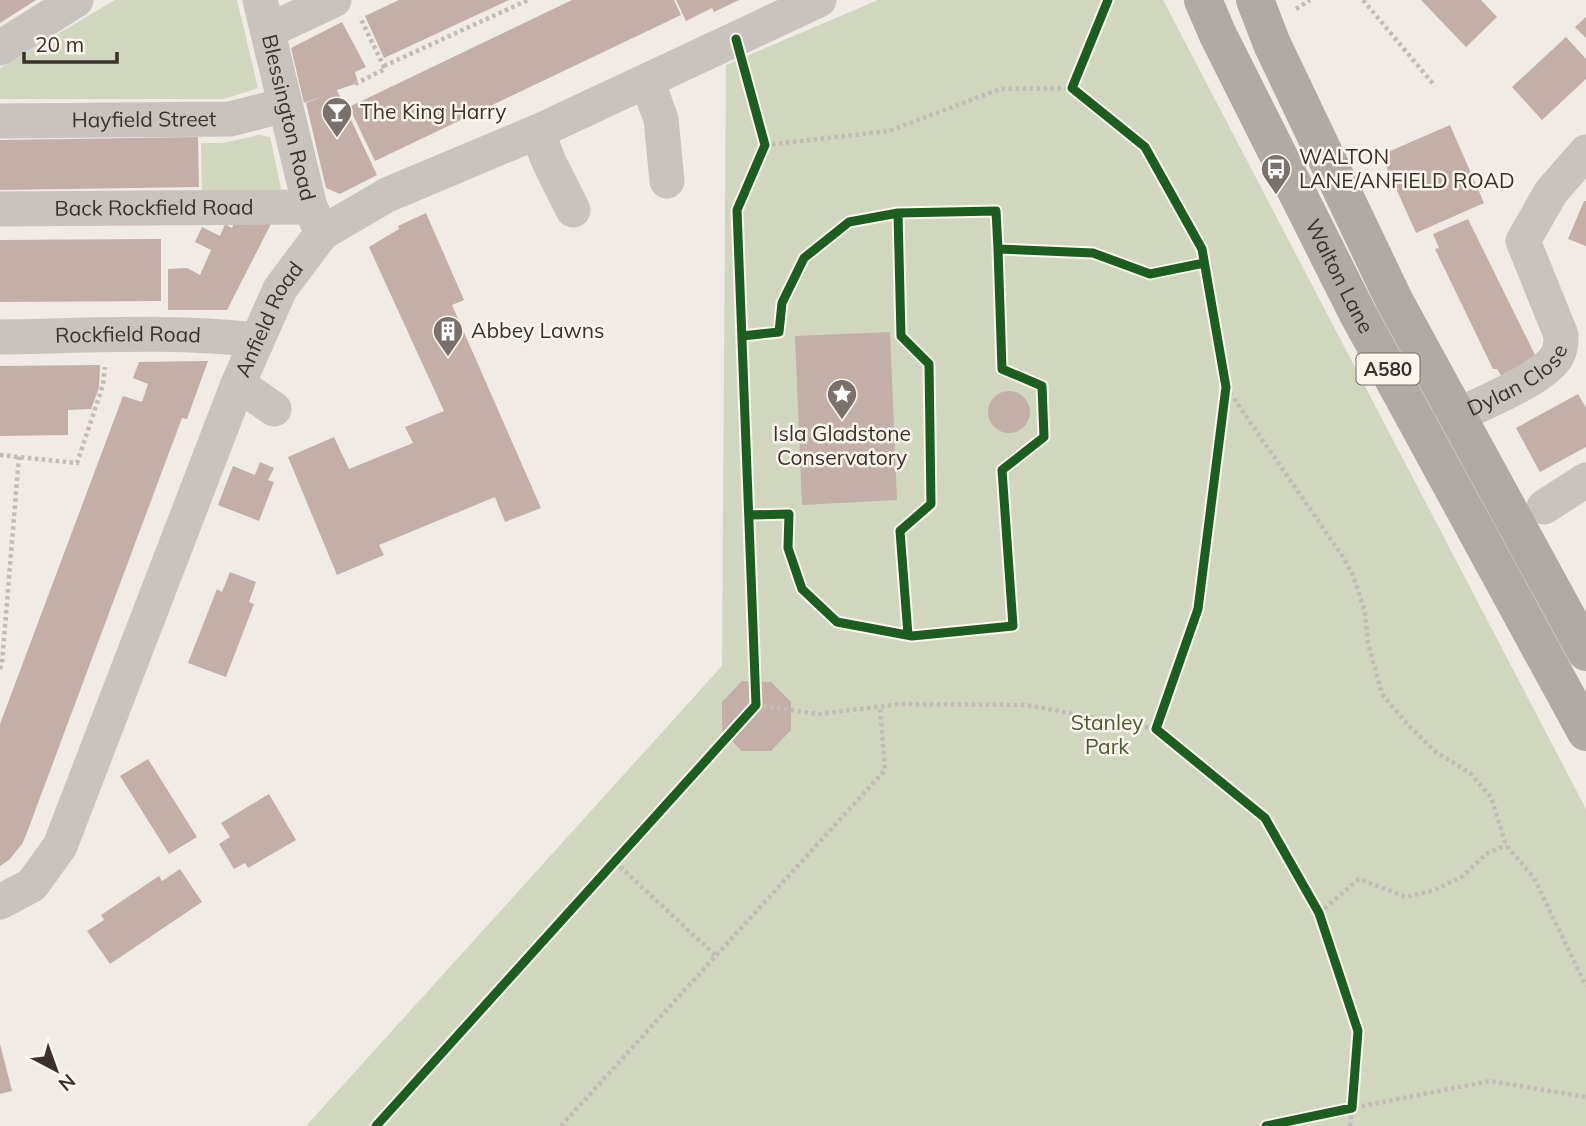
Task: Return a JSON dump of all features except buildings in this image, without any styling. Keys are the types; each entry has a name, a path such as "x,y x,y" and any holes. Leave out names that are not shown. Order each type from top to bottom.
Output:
{"highway":[{"name":"Walton Lane","path":"1203,0 1358,314 1586,732"},
{"name":"Walton Lane","path":"1255,0 1272,44 1388,288 1586,652"}],"street":[{"path":"0,48 76,0"},
{"name":"Anfield Road","path":"0,902 32,885 60,846 237,384 279,289 316,220 387,195 537,132 818,0"},
{"path":"264,15 345,6"},
{"name":"Blessington Road","path":"264,15 316,220"},
{"path":"647,81 661,119 667,181"},
{"name":"Hayfield Street","path":"0,121 230,119 285,105"},
{"path":"537,132 573,210"},
{"name":"Dylan Close","path":"1457,416 1544,371 1556,358 1561,346 1561,335 1523,241 1551,192 1586,152"},
{"name":"Back Rockfield Road","path":"0,209 316,220"},
{"name":"Rockfield Road","path":"0,337 222,336 257,340"},
{"path":"237,384 274,409"},
{"path":"1544,507 1586,480"}],"path":[{"path":"355,84 385,69 384,66 528,0"},
{"path":"1363,0 1435,86"},
{"path":"345,6 384,66"},
{"path":"1072,88 1077,76"},
{"path":"765,145 889,131 1000,89 1072,88 1082,97"},
{"path":"761,132 765,145 761,156"},
{"path":"0,455 77,463 103,385 109,335"},
{"path":"1224,375 1224,401"},
{"path":"1226,387 1353,575 1365,612 1368,643 1382,694 1436,752 1470,773 1491,797 1506,845 1534,878 1586,986"},
{"path":"0,669 19,456"},
{"path":"748,715 757,705 756,692"},
{"path":"757,705 819,715 900,704 1026,705 1156,729 1166,737"},
{"path":"561,1126 885,770 880,707"},
{"path":"1156,729 1160,717"},
{"path":"1319,913 1359,879 1406,897 1435,890 1463,876 1486,854 1506,845"},
{"path":"606,872 624,852"},
{"path":"615,862 716,956"},
{"path":"1312,901 1323,926"},
{"path":"1339,1111 1490,1081 1586,1097"},
{"path":"1350,1126 1353,1096"}],"green space":[{"path":"115,0 237,0 258,88 224,99 0,99 0,68"},
{"name":"Stanley Park","path":"878,0 1163,0 1586,809 1586,1126 306,1126 722,666 726,65"},
{"path":"259,135 270,137 281,188 275,195 202,194 201,143 223,143"}],"cycle path":[{"path":"1108,0 1072,88 1145,147 1202,249 1226,387 1198,609 1156,729 1265,818 1319,913 1358,1031 1352,1108 1266,1126"},
{"path":"376,1126 756,705 737,210 765,145 736,39"},
{"path":"742,336 779,332 782,303 804,258 849,222 898,213 996,211 998,249 1093,253 1150,274 1204,263"},
{"path":"898,213 901,336 929,364 931,504 900,531 908,635"},
{"path":"749,515 789,514 788,548 802,589 837,622 912,636 1013,626 1002,470 1044,437 1042,386 1002,369 998,249"}],"place":[{"name":"The King Harry","path":"337,139"},
{"name":"WALTON LANE/ANFIELD ROAD","path":"1276,196"},
{"name":"Abbey Lawns","path":"448,358"},
{"name":"Isla Gladstone Conservatory","path":"842,421"}]}
